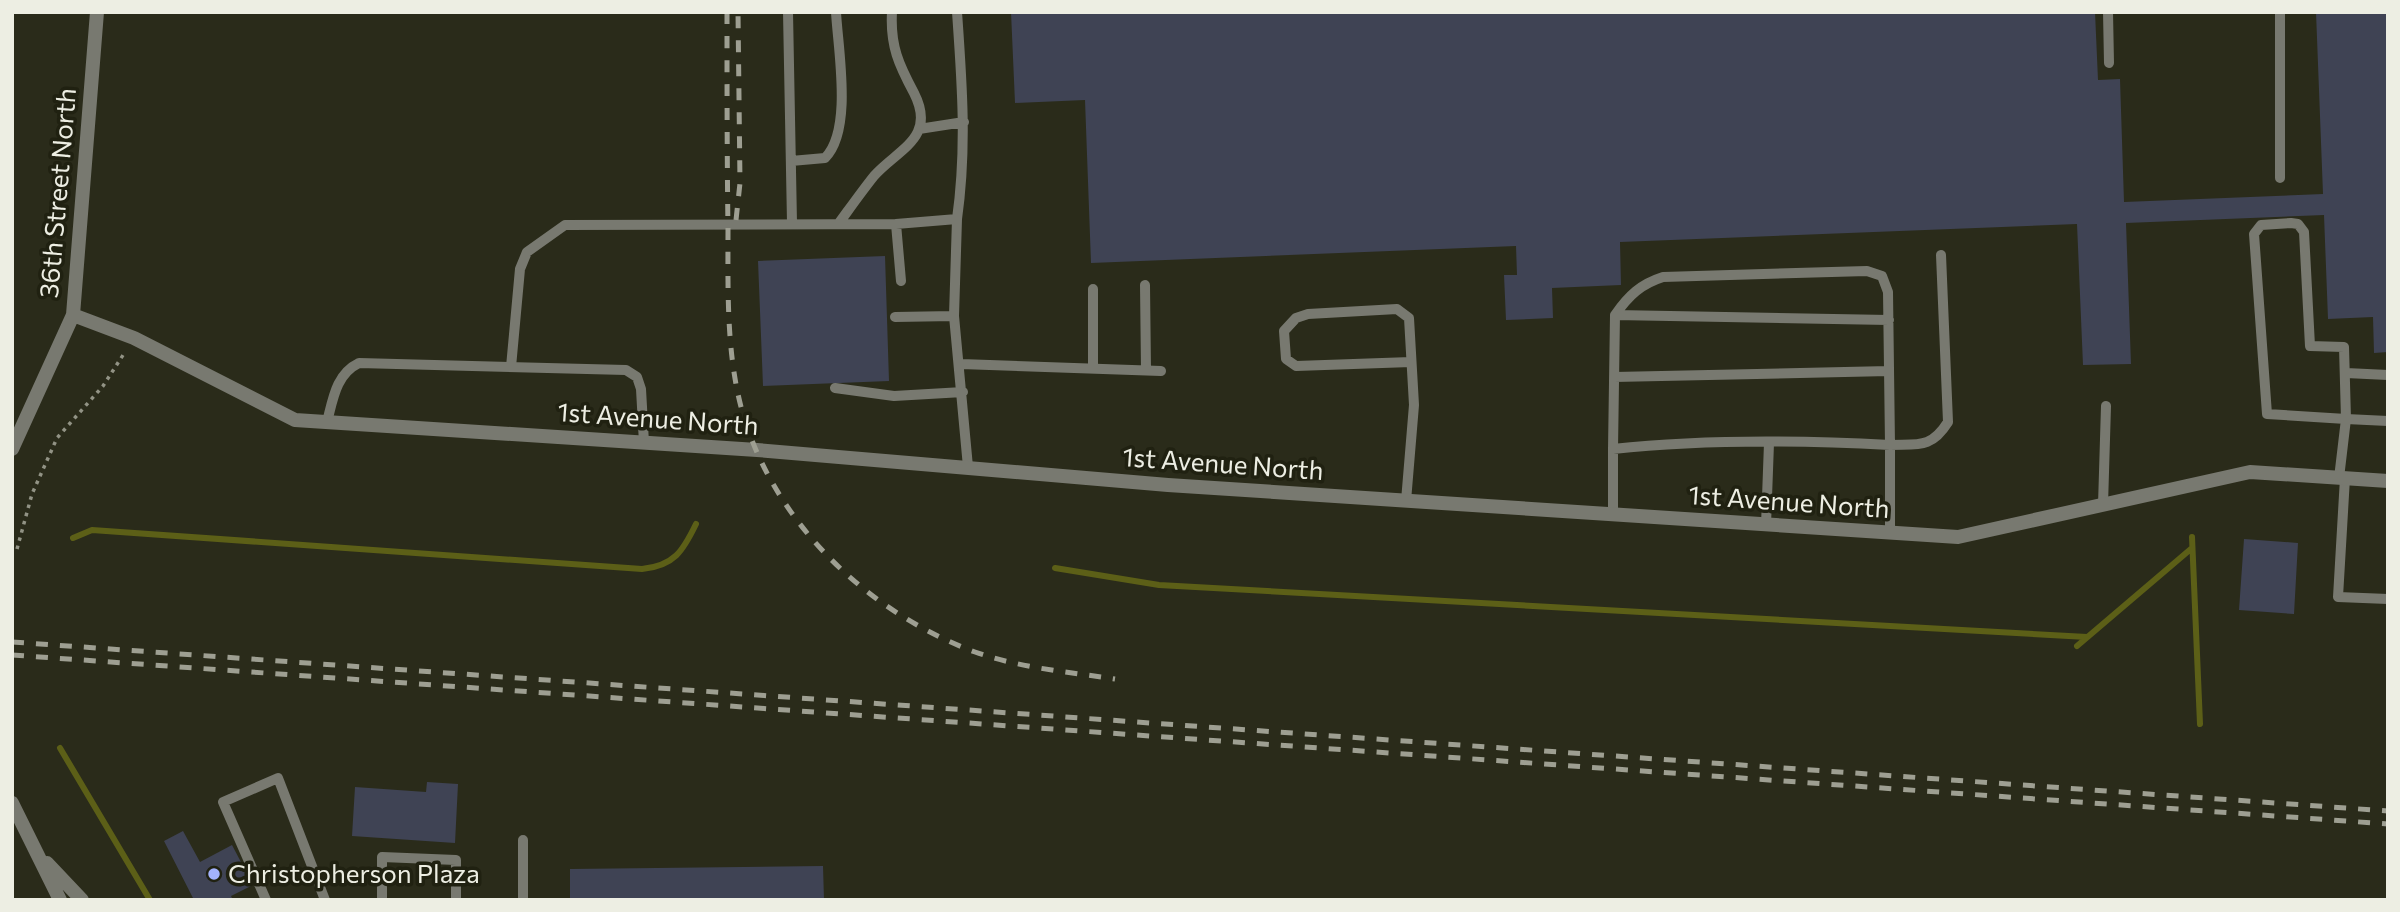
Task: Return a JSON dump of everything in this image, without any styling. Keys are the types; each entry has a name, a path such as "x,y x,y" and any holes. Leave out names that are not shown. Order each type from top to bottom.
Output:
{"street":[{"name":"36th Street North","path":"12,449 73,316 97,12"},
{"name":"1st Avenue North","path":"73,316 134,338 295,420 644,443 1406,501 1958,537 2249,472 2388,481"},
{"path":"12,803 60,900"},
{"path":"39,854 82,900"}],"lane":[{"path":"788,12 792,223"},
{"path":"791,161 825,158 835,142 841,99 836,12"},
{"path":"839,223 876,174 901,153 919,129 920,110 893,50 891,12"},
{"path":"957,12 964,166 957,219 954,316 961,364 968,467"},
{"path":"2108,12 2109,64"},
{"path":"2280,12 2280,178"},
{"path":"919,129 964,122"},
{"path":"511,367 520,269 527,252 565,225 897,224 957,219"},
{"path":"897,224 901,281"},
{"path":"2388,421 2346,419 2267,414 2255,234 2261,225 2298,224 2304,232 2311,346 2344,347 2346,419 2338,597 2388,599"},
{"path":"1613,449 1656,444 1928,444 1940,434 1948,422 1941,255"},
{"path":"1613,515 1615,315 1628,296 1646,282 1664,277 1867,271 1882,276 1888,292 1890,533"},
{"path":"1145,285 1146,370"},
{"path":"1093,289 1093,369"},
{"path":"1406,501 1414,405 1409,318 1397,309 1308,314 1296,318 1284,331 1286,359 1296,366 1411,362"},
{"path":"1615,315 1889,320"},
{"path":"895,317 954,316"},
{"path":"327,422 336,387 348,369 359,363 626,370 637,377 641,389 644,443"},
{"path":"961,364 1161,371"},
{"path":"1614,377 1889,371"},
{"path":"2346,373 2388,375"},
{"path":"835,388 894,396 963,392"},
{"path":"2104,505 2106,406"},
{"path":"1766,525 1769,443"},
{"path":"266,900 223,802 278,778 325,900"},
{"path":"523,840 523,900"},
{"path":"382,900 382,857 456,860 456,900"}],"path":[{"path":"17,549 32,494 57,438 103,386 134,338"}],"building":[{"path":"1011,12 2095,12 2098,80 2120,79 2124,202 2323,194 2316,12 2388,12 2388,352 2374,353 2373,317 2328,319 2324,215 2126,223 2131,364 2083,365 2077,224 1620,242 1621,285 1552,288 1553,318 1506,320 1504,275 1517,275 1516,246 1091,263 1085,100 1015,103"},
{"path":"885,256 889,381 763,386 758,261"},
{"path":"2244,539 2298,543 2294,614 2239,610"},
{"path":"427,782 458,784 455,843 352,836 355,787 426,792"},
{"name":"Christopherson Plaza","path":"183,831 200,862 232,845 253,885 231,896 233,900 194,900 164,841"},
{"path":"823,866 824,900 570,900 570,869"}],"waterway":[{"path":"73,538 92,530 642,569 670,561 687,542 696,524"},
{"path":"2192,537 2200,724"},
{"path":"2077,646 2192,548"},
{"path":"1055,568 1159,585 2087,637"},
{"path":"60,748 150,900"}],"railway":[{"path":"727,12 728,275 733,369 743,414 758,454 778,492 831,560 863,589 936,635 975,652 1009,662 1115,679"},
{"path":"736,220 740,183 738,12"},
{"path":"12,642 2388,811"},
{"path":"12,655 2388,824"}],"place":[{"name":"Christopherson Plaza","path":"214,874"}]}
